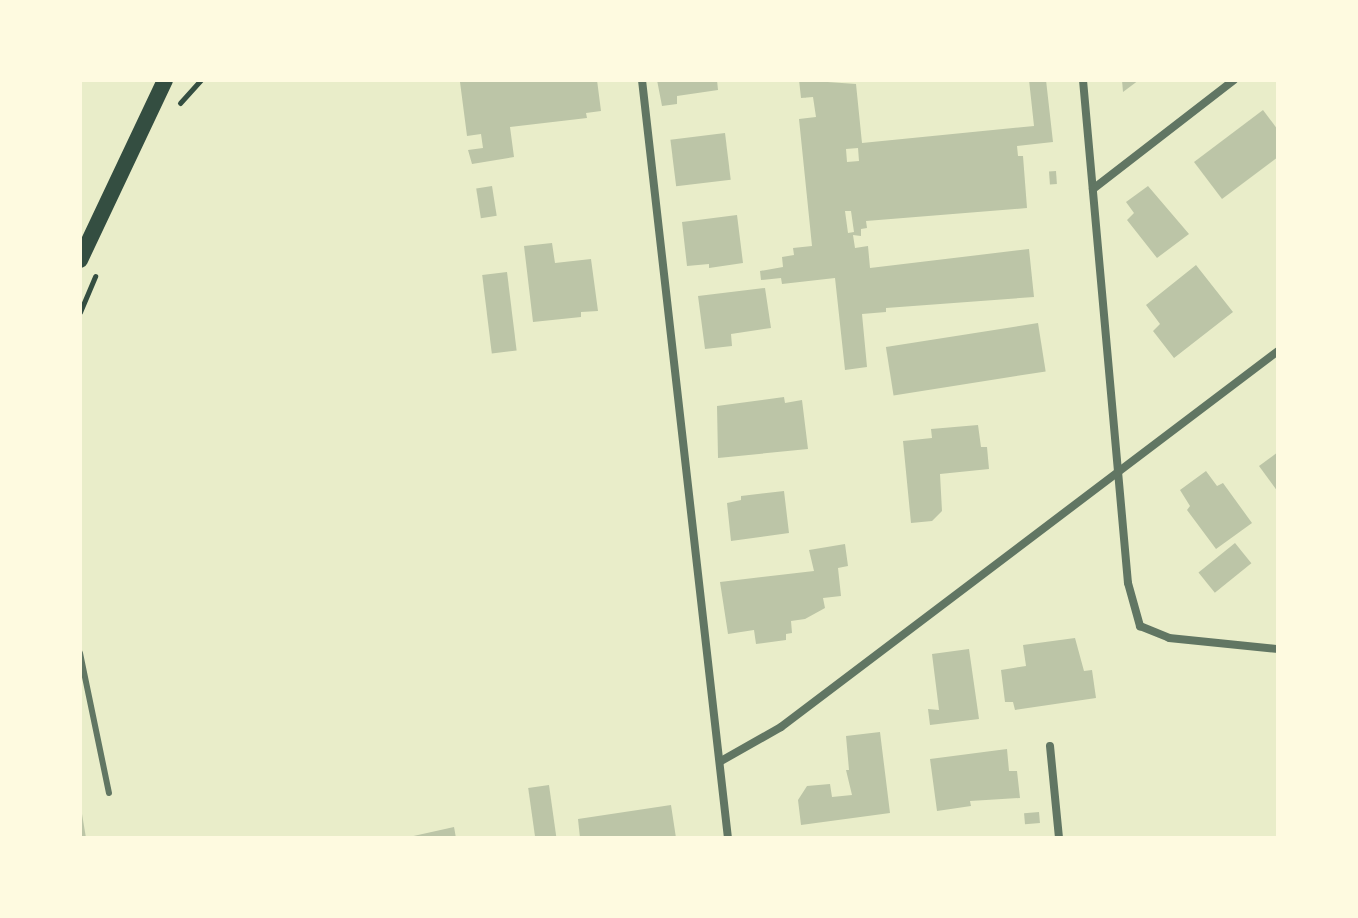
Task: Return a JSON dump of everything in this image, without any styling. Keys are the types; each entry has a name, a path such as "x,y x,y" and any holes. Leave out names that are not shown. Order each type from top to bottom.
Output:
{"main road":[{"path":"82,249 165,80"}],"street":[{"path":"642,80 728,838"},
{"path":"1083,80 1128,583 1140,626 1169,638 1278,649"},
{"path":"1093,189 1234,80"},
{"path":"721,761 781,727 1118,469 1278,351"},
{"path":"1050,746 1059,838"}],"lane":[{"path":"80,653 109,793"}],"building":[{"path":"597,80 601,111 586,113 587,118 510,127 514,157 472,164 468,150 483,148 481,134 467,136 460,82"},
{"path":"657,80 717,80 718,90 677,96 677,104 662,106"},
{"path":"799,80 856,84 862,143 1034,126 1029,80 1046,80 1053,142 1017,146 1018,156 1023,156 1027,208 866,221 867,228 861,229 861,236 853,235 855,248 868,246 870,268 1029,249 1034,297 886,308 886,312 862,314 867,367 845,370 835,278 782,284 781,278 761,280 760,271 783,267 782,257 794,255 793,248 812,246 799,119 816,117 813,97 801,98","holes":["858,148 859,161 847,162 846,149","845,211 851,211 854,232 848,233"]},
{"path":"1122,80 1139,80 1123,92"},
{"path":"1263,110 1278,130 1278,157 1222,199 1194,162"},
{"path":"725,133 731,180 676,186 670,140"},
{"path":"1049,171 1056,171 1057,184 1050,184"},
{"path":"492,186 497,216 481,218 476,189"},
{"path":"1148,186 1189,234 1157,258 1127,220 1134,213 1126,202"},
{"path":"737,215 743,263 709,268 709,264 687,266 682,222"},
{"path":"552,243 555,263 591,259 598,311 581,312 581,317 533,322 524,246"},
{"path":"1196,265 1233,312 1174,358 1153,331 1160,324 1146,305"},
{"path":"507,272 517,350 492,353 482,275"},
{"path":"765,288 771,328 731,334 732,346 705,349 698,296"},
{"path":"1038,323 1046,371 894,395 886,347"},
{"path":"784,397 785,403 802,400 808,449 718,458 717,406"},
{"path":"978,425 981,447 987,447 989,469 940,474 942,511 932,521 911,523 903,441 932,438 931,429"},
{"path":"1278,452 1278,492 1259,466"},
{"path":"1206,471 1217,486 1223,483 1252,523 1216,549 1187,510 1190,506 1180,490"},
{"path":"784,491 789,533 731,541 727,503 741,500 741,496"},
{"path":"1235,543 1251,563 1215,593 1198,573"},
{"path":"845,544 848,566 838,568 841,596 823,598 825,608 805,619 791,621 792,633 786,634 786,640 756,644 754,630 728,634 720,582 814,571 809,550"},
{"path":"1075,638 1084,671 1092,670 1096,698 1015,710 1013,702 1005,702 1001,670 1026,666 1023,645"},
{"path":"969,649 979,719 930,725 928,709 939,710 932,654"},
{"path":"880,732 890,813 801,825 798,800 807,786 830,784 832,797 852,795 846,770 849,770 846,736"},
{"path":"1007,749 1009,771 1017,771 1020,798 970,801 971,806 937,811 930,759"},
{"path":"549,785 556,837 535,838 528,788"},
{"path":"671,805 676,838 580,838 578,819"},
{"path":"1039,812 1040,823 1025,824 1024,813"},
{"path":"82,814 86,838 80,838"},
{"path":"454,827 456,838 409,838 409,837"}]}
